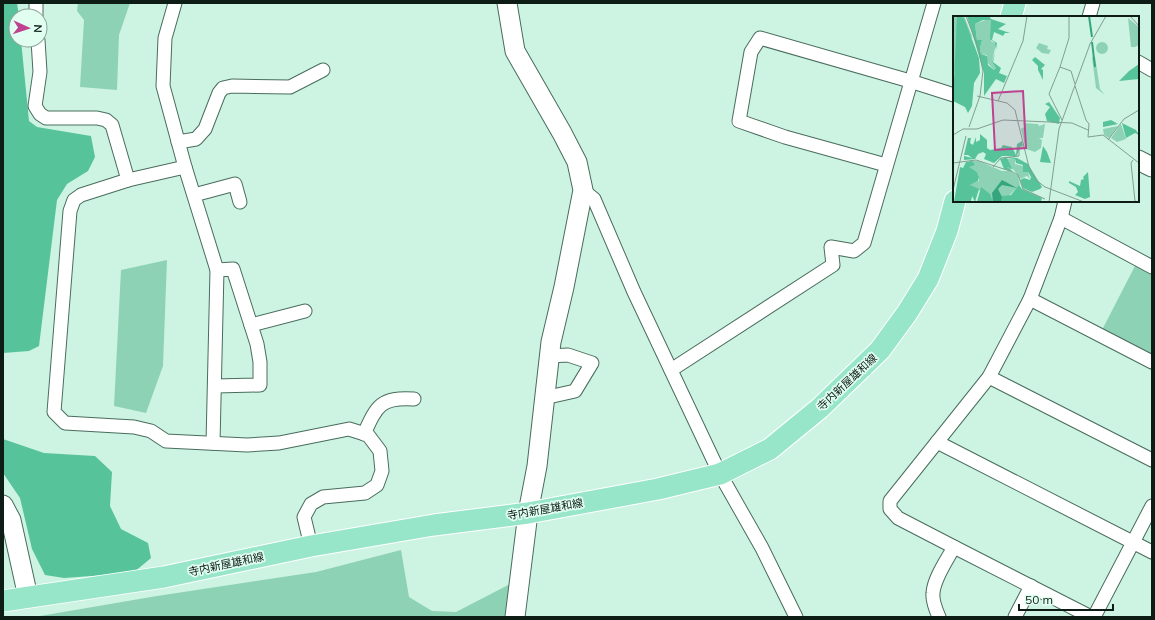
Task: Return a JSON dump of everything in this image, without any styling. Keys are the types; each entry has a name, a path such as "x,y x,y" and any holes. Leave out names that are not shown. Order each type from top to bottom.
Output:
{"main road":[{"path":"1011,16 1015,3"},
{"name":"寺内新屋雄和線","path":"3,601 164,577 311,546 434,525 528,513 658,489 720,474 770,449 820,408 880,350 907,313 928,279 947,231 955,202"}],"street":[{"path":"175,3 165,38 163,86 185,167 217,270 213,443"},
{"path":"508,3 515,51 562,133 576,162 583,190 564,287 551,342 537,466 528,513 515,617"},
{"path":"671,370 833,265 831,247 854,251 864,243 934,3"},
{"path":"1089,16 1093,3"},
{"path":"886,165 785,137 739,121 751,52 760,38 953,95"},
{"path":"38,48 40,72 35,106 40,114 46,118 97,118 106,120 112,125 128,180"},
{"path":"1139,63 1152,70"},
{"path":"178,142 196,139 205,128 219,92 223,88 232,86 290,87 323,70"},
{"path":"1139,160 1152,167"},
{"path":"185,167 128,180 81,195 74,200 70,211 54,412 65,422 134,427 151,431 166,441 247,445 279,443 349,430 368,435 380,451 382,471 377,486 366,493 323,497 311,504 304,517 311,546"},
{"path":"194,195 235,184 240,202"},
{"path":"583,190 594,199 632,286 720,474 762,548 796,617"},
{"path":"1065,202 1061,218 1030,299 989,377 890,501 890,509 898,518 1090,617"},
{"path":"1061,218 1152,267"},
{"path":"215,386 260,386 258,344 233,269 217,270"},
{"path":"1030,299 1152,362"},
{"path":"251,325 305,311"},
{"path":"544,398 575,391 592,363 568,355 550,356"},
{"path":"989,377 1152,460"},
{"path":"364,434 372,415 384,402 403,398 414,399"},
{"path":"937,442 1152,552"},
{"path":"3,505 11,520 28,597"},
{"path":"1094,617 1152,506"},
{"path":"939,617 935,608 933,592 939,574 954,547"},
{"path":"1015,617 1031,586"}],"green space":[{"path":"3,3 17,3 18,8 8,8 8,48 22,48 29,121 37,127 91,136 95,157 88,171 67,184 57,200 39,346 29,351 3,353"},
{"path":"78,3 130,3 119,35 117,90 80,87 84,20 77,11"},
{"path":"167,260 163,366 146,413 114,406 121,270"},
{"path":"1136,264 1152,272 1152,356 1102,330"},
{"path":"3,439 44,453 95,456 112,472 110,506 121,529 148,543 151,558 133,573 64,578 45,575 32,549 20,498 3,473"},
{"path":"401,550 409,597 432,611 456,612 510,584 506,617 34,617 157,596 316,572"}]}
